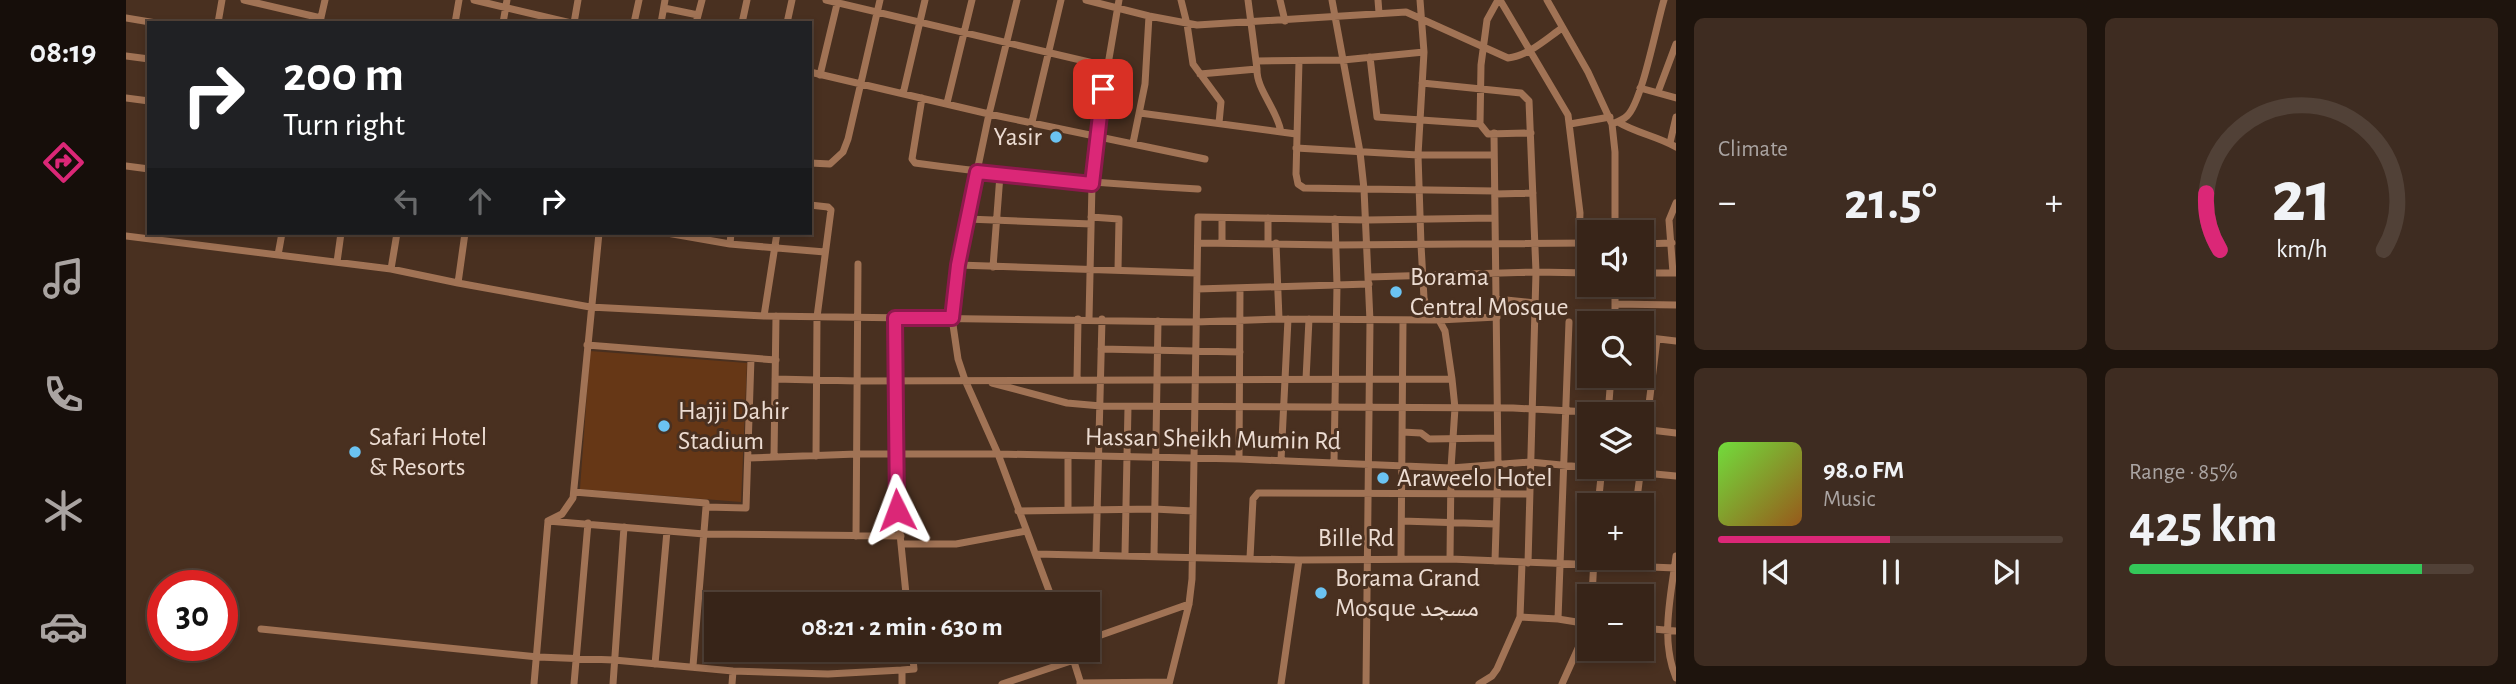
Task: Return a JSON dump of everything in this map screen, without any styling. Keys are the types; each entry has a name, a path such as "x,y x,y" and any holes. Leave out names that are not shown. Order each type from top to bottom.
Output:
{"street":[{"path":"218,21 222,0"},
{"path":"244,0 320,20 325,0"},
{"path":"455,21 459,0"},
{"path":"474,0 506,4 565,21"},
{"path":"573,21 578,0"},
{"path":"634,21 639,0"},
{"path":"664,4 697,19 702,0"},
{"path":"742,21 747,0"},
{"path":"787,21 792,0"},
{"path":"826,0 1106,66"},
{"path":"812,163 830,164 843,152 880,0"},
{"path":"903,94 925,0"},
{"path":"947,103 972,0"},
{"path":"1017,0 967,219 952,318 958,359 965,380 998,454 1050,592"},
{"path":"1032,122 1061,0"},
{"path":"1086,0 1118,4 1149,16 1187,24 1252,23 1406,12 1508,58 1531,49 1562,28"},
{"path":"1181,0 1193,64 1221,102 1219,123"},
{"path":"1248,0 1258,80 1278,116 1281,132"},
{"path":"1280,0 1285,21"},
{"path":"1332,0 1360,152 1367,220 1370,407 1366,684"},
{"path":"1378,0 1379,13"},
{"path":"1420,0 1424,52 1418,155 1420,245 1427,309 1439,320 1445,331 1455,408 1450,559"},
{"path":"1531,133 1488,134 1480,124 1482,46 1487,20 1499,0 1564,106 1570,124 1581,220"},
{"path":"1547,0 1613,121 1615,220"},
{"path":"1570,124 1613,121 1628,116 1640,88 1664,0"},
{"path":"820,75 838,1"},
{"path":"1089,319 1092,184 1096,135 1118,4"},
{"path":"1133,143 1145,84 1149,16"},
{"path":"126,18 147,22"},
{"path":"1658,92 1676,44"},
{"path":"1200,74 1257,65 1424,52"},
{"path":"126,56 147,59"},
{"path":"1370,57 1377,117 1480,124"},
{"path":"1299,61 1296,174 1301,187 1533,194"},
{"path":"812,73 989,114 1205,159"},
{"path":"1422,83 1504,91 1524,95 1529,101 1536,272 1525,563 1520,617 1497,669 1492,676 1479,684"},
{"path":"1640,88 1676,98"},
{"path":"126,98 147,101"},
{"path":"922,99 912,162 1000,175 1092,184 1198,189"},
{"path":"1140,113 1296,134"},
{"path":"1613,121 1673,145 1676,117"},
{"path":"1494,133 1498,465 1495,561"},
{"path":"1296,148 1418,155 1494,155"},
{"path":"126,166 147,169"},
{"path":"993,267 1000,175"},
{"path":"1654,274 1675,273 1669,220 1676,204"},
{"path":"812,205 828,207 831,210 817,317 816,456"},
{"path":"1075,662 1081,684 1169,683 1189,604 1193,558 1198,217 1367,220 1494,218"},
{"path":"1222,218 1222,243"},
{"path":"1268,218 1283,319 1281,460"},
{"path":"967,219 1119,219 1118,270"},
{"path":"1334,462 1337,285 1335,219"},
{"path":"278,254 282,235"},
{"path":"337,262 341,235"},
{"path":"391,270 397,235"},
{"path":"458,283 465,235"},
{"path":"548,521 568,507 574,492 599,235"},
{"path":"690,235 730,244 825,252"},
{"path":"730,244 731,235"},
{"path":"764,316 777,235"},
{"path":"126,236 153,236 391,270 590,307 764,316 1078,318 1196,322 1497,317"},
{"path":"1198,243 1577,243"},
{"path":"1654,244 1672,243"},
{"path":"856,536 858,264"},
{"path":"958,265 1197,273"},
{"path":"1197,289 1337,285 1423,276 1577,273"},
{"path":"1239,459 1240,288"},
{"path":"1616,297 1616,311"},
{"path":"1496,299 1535,303"},
{"path":"1616,304 1676,305"},
{"path":"774,457 776,316"},
{"path":"895,318 895,454 906,592"},
{"path":"1077,379 1078,318"},
{"path":"1096,555 1102,319"},
{"path":"1306,379 1309,319"},
{"path":"1401,559 1403,320"},
{"path":"1154,556 1158,321"},
{"path":"1558,619 1569,322"},
{"path":"1654,339 1676,341"},
{"path":"1648,402 1657,339"},
{"path":"587,345 776,360"},
{"path":"1101,349 1240,352"},
{"path":"706,507 746,508 751,358"},
{"path":"775,379 1452,379"},
{"path":"981,380 1066,403 1101,406 1577,411"},
{"path":"1125,554 1128,407"},
{"path":"1654,430 1676,433"},
{"path":"1402,432 1421,433 1429,439 1497,438"},
{"name":"Hassan Sheikh Mumin Rd","path":"748,458 857,454 998,454 1281,460 1451,468 1530,462 1577,466"},
{"path":"1068,457 1068,510"},
{"name":"Hassan Sheikh Mumin Rd","path":"1654,472 1676,476"},
{"path":"574,492 706,503 693,666"},
{"path":"1250,558 1255,494 1528,494"},
{"path":"1018,511 1193,511"},
{"path":"1402,520 1495,524"},
{"path":"548,521 704,534 856,536 956,544 1026,531"},
{"path":"534,684 548,521"},
{"path":"574,684 588,523"},
{"path":"613,684 624,527"},
{"path":"655,664 667,531"},
{"name":"Bille Rd","path":"1036,554 1125,554 1193,558 1450,559 1560,565 1577,563"},
{"path":"1676,555 1672,630 1672,660 1676,678"},
{"path":"1282,684 1298,559"},
{"name":"Bille Rd","path":"1654,565 1675,568"},
{"path":"1100,635 1189,604"},
{"path":"1520,617 1577,622"},
{"path":"261,629 538,657 614,660 733,671 828,674 914,669 913,662"},
{"path":"1654,629 1672,630"},
{"path":"1562,684 1577,651"},
{"path":"1002,684 1068,662"},
{"path":"902,670 902,684"},
{"path":"732,684 733,671"},
{"path":"799,684 800,673"},
{"path":"827,684 828,674"}],"shaded area":[{"name":"Hajji Dahir Stadium","path":"590,351 747,363 741,502 580,489"}],"place":[{"name":"Yasir","path":"1056,137"},
{"name":"Borama Central Mosque","path":"1396,292"},
{"name":"Hajji Dahir Stadium","path":"664,426"},
{"name":"Safari Hotel & Resorts","path":"355,452"},
{"name":"Araweelo Hotel","path":"1383,478"},
{"name":"Borama Grand Mosque مسجد","path":"1321,593"}],"route":[{"path":"897,510 895,318 952,318 958,265 977,172 1092,184 1103,89"}]}
